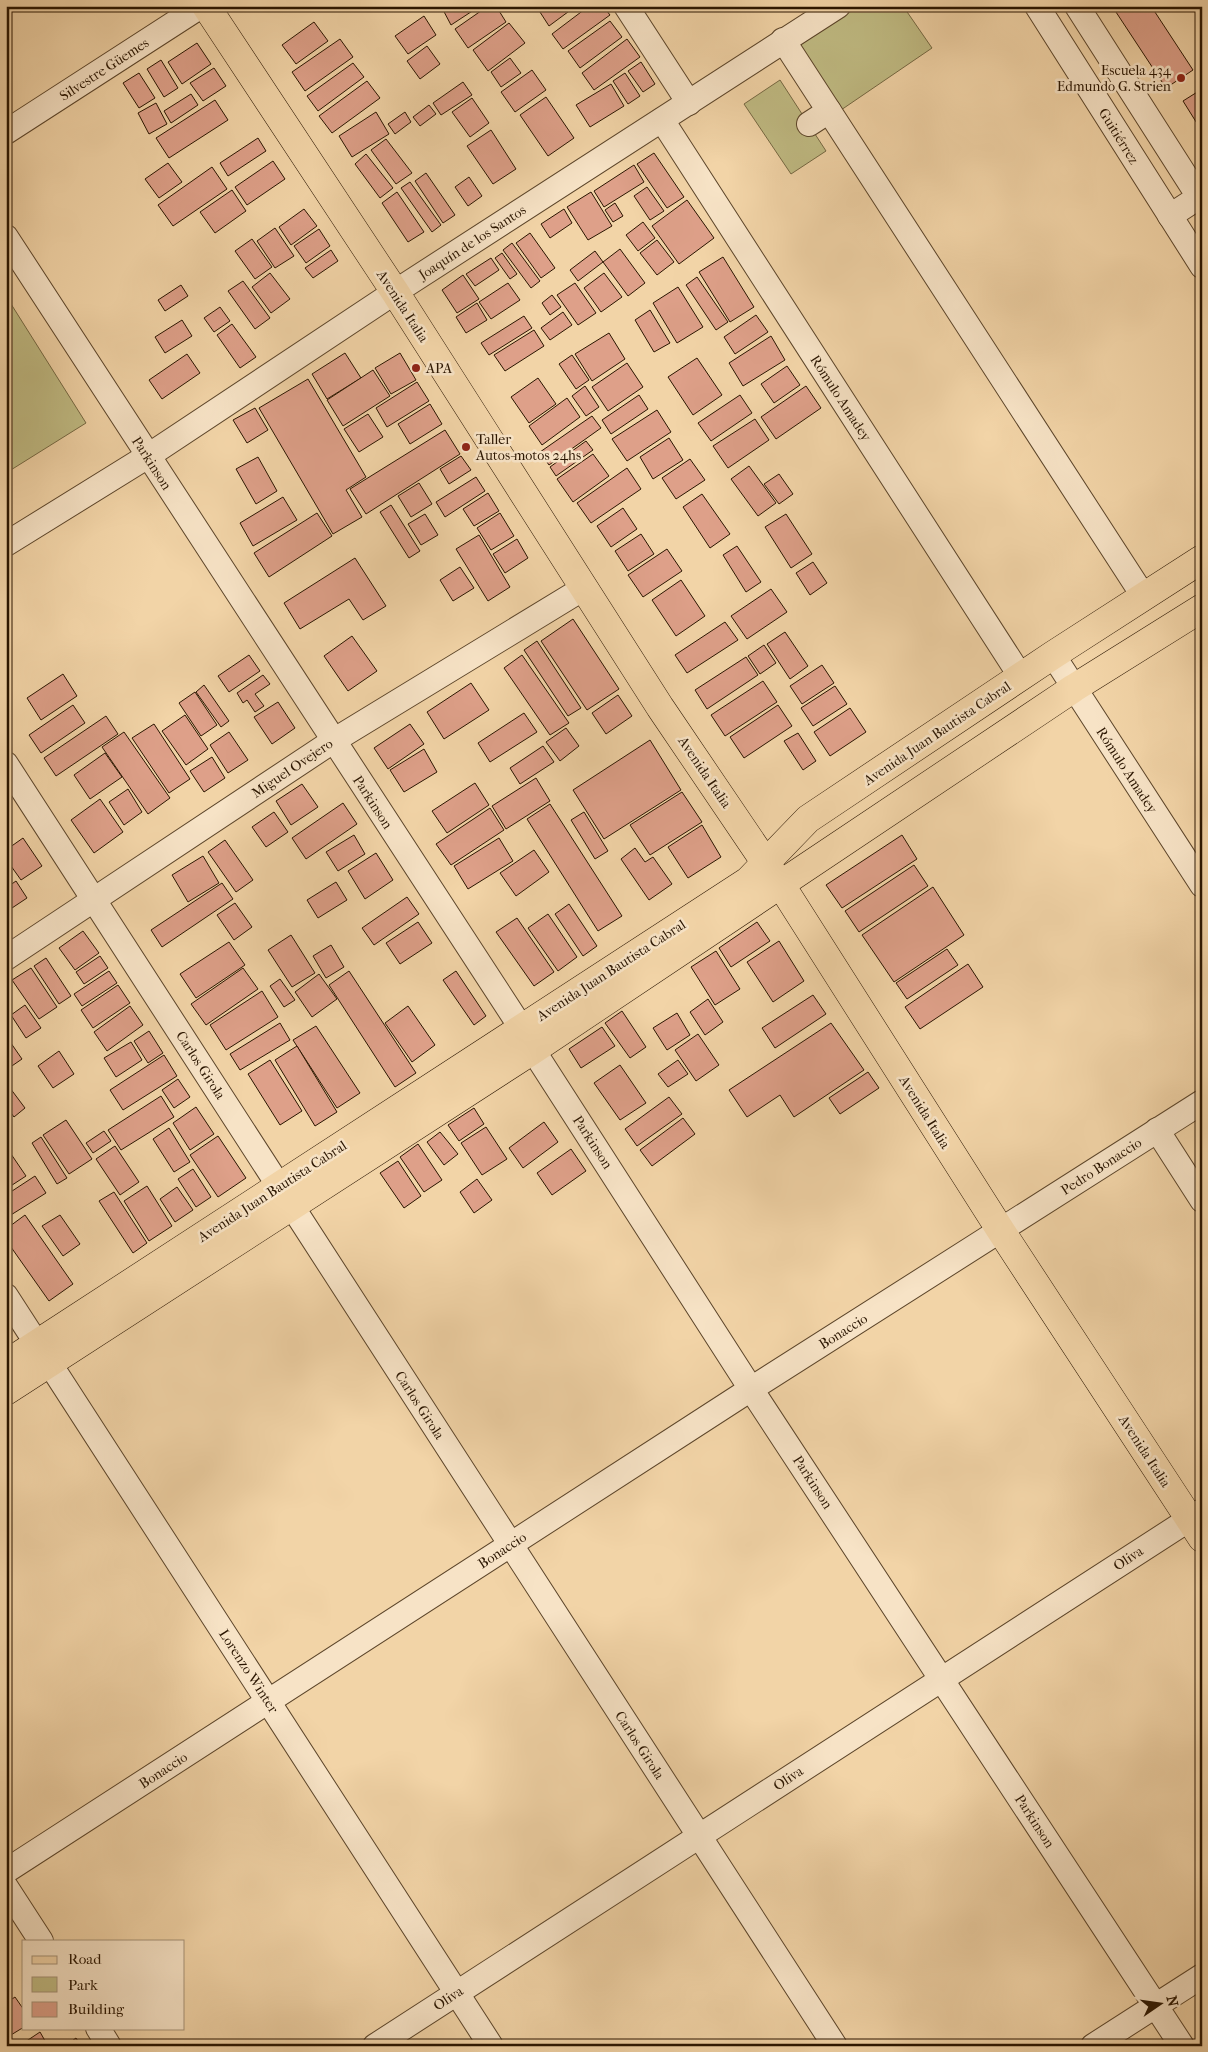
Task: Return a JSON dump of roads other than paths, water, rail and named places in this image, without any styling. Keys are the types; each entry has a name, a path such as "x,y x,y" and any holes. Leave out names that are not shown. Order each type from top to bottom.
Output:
{"main road":[{"name":"Avenida Italia","path":"206,6 395,292 660,707 781,885 1000,1231 1198,1522"},
{"name":"Avenida Juan Bautista Cabral","path":"528,1039 748,881 808,819 1021,676 1202,559"},
{"name":"Avenida Juan Bautista Cabral","path":"6,1391 43,1353 528,1039 781,885 1074,688 1202,608"},
{"name":"Avenida Juan Bautista Cabral","path":"6,1364 43,1353"}],"street":[{"name":"Silvestre Güemes","path":"6,132 201,6"},
{"path":"626,6 690,103"},
{"name":"Joaquín de los Santos","path":"6,544 148,456 395,292 838,6"},
{"name":"Guitiérrez","path":"1037,6 1202,266"},
{"path":"1076,6 1199,197 1170,216"},
{"path":"783,40 1144,596"},
{"path":"809,124 829,111"},
{"name":"Rómulo Amadey","path":"662,120 1021,676"},
{"name":"Parkinson","path":"6,237 528,1039 751,1388 1182,2046"},
{"name":"Miguel Ovejero","path":"6,958 333,741 584,588"},
{"name":"Rómulo Amadey","path":"1053,655 1202,884"},
{"name":"Carlos Girola","path":"6,764 835,2046"},
{"name":"Pedro Bonaccio","path":"1000,1231 1202,1102"},
{"path":"1157,1130 1202,1200"},
{"name":"Bonaccio","path":"6,1872 751,1388 1000,1231"},
{"name":"Lorenzo Winter","path":"6,1296 491,2046"},
{"name":"Oliva","path":"375,2046 942,1679 1198,1522"},
{"path":"6,1887 40,1940"},
{"path":"1093,2046 1202,1976"},
{"path":"99,2030 109,2046"}],"place":[{"name":"Escuela 434 Edmundo G. Strien","path":"1181,78"},
{"name":"APA","path":"416,368"},
{"name":"Taller Autos-motos 24hs","path":"466,447"}]}
